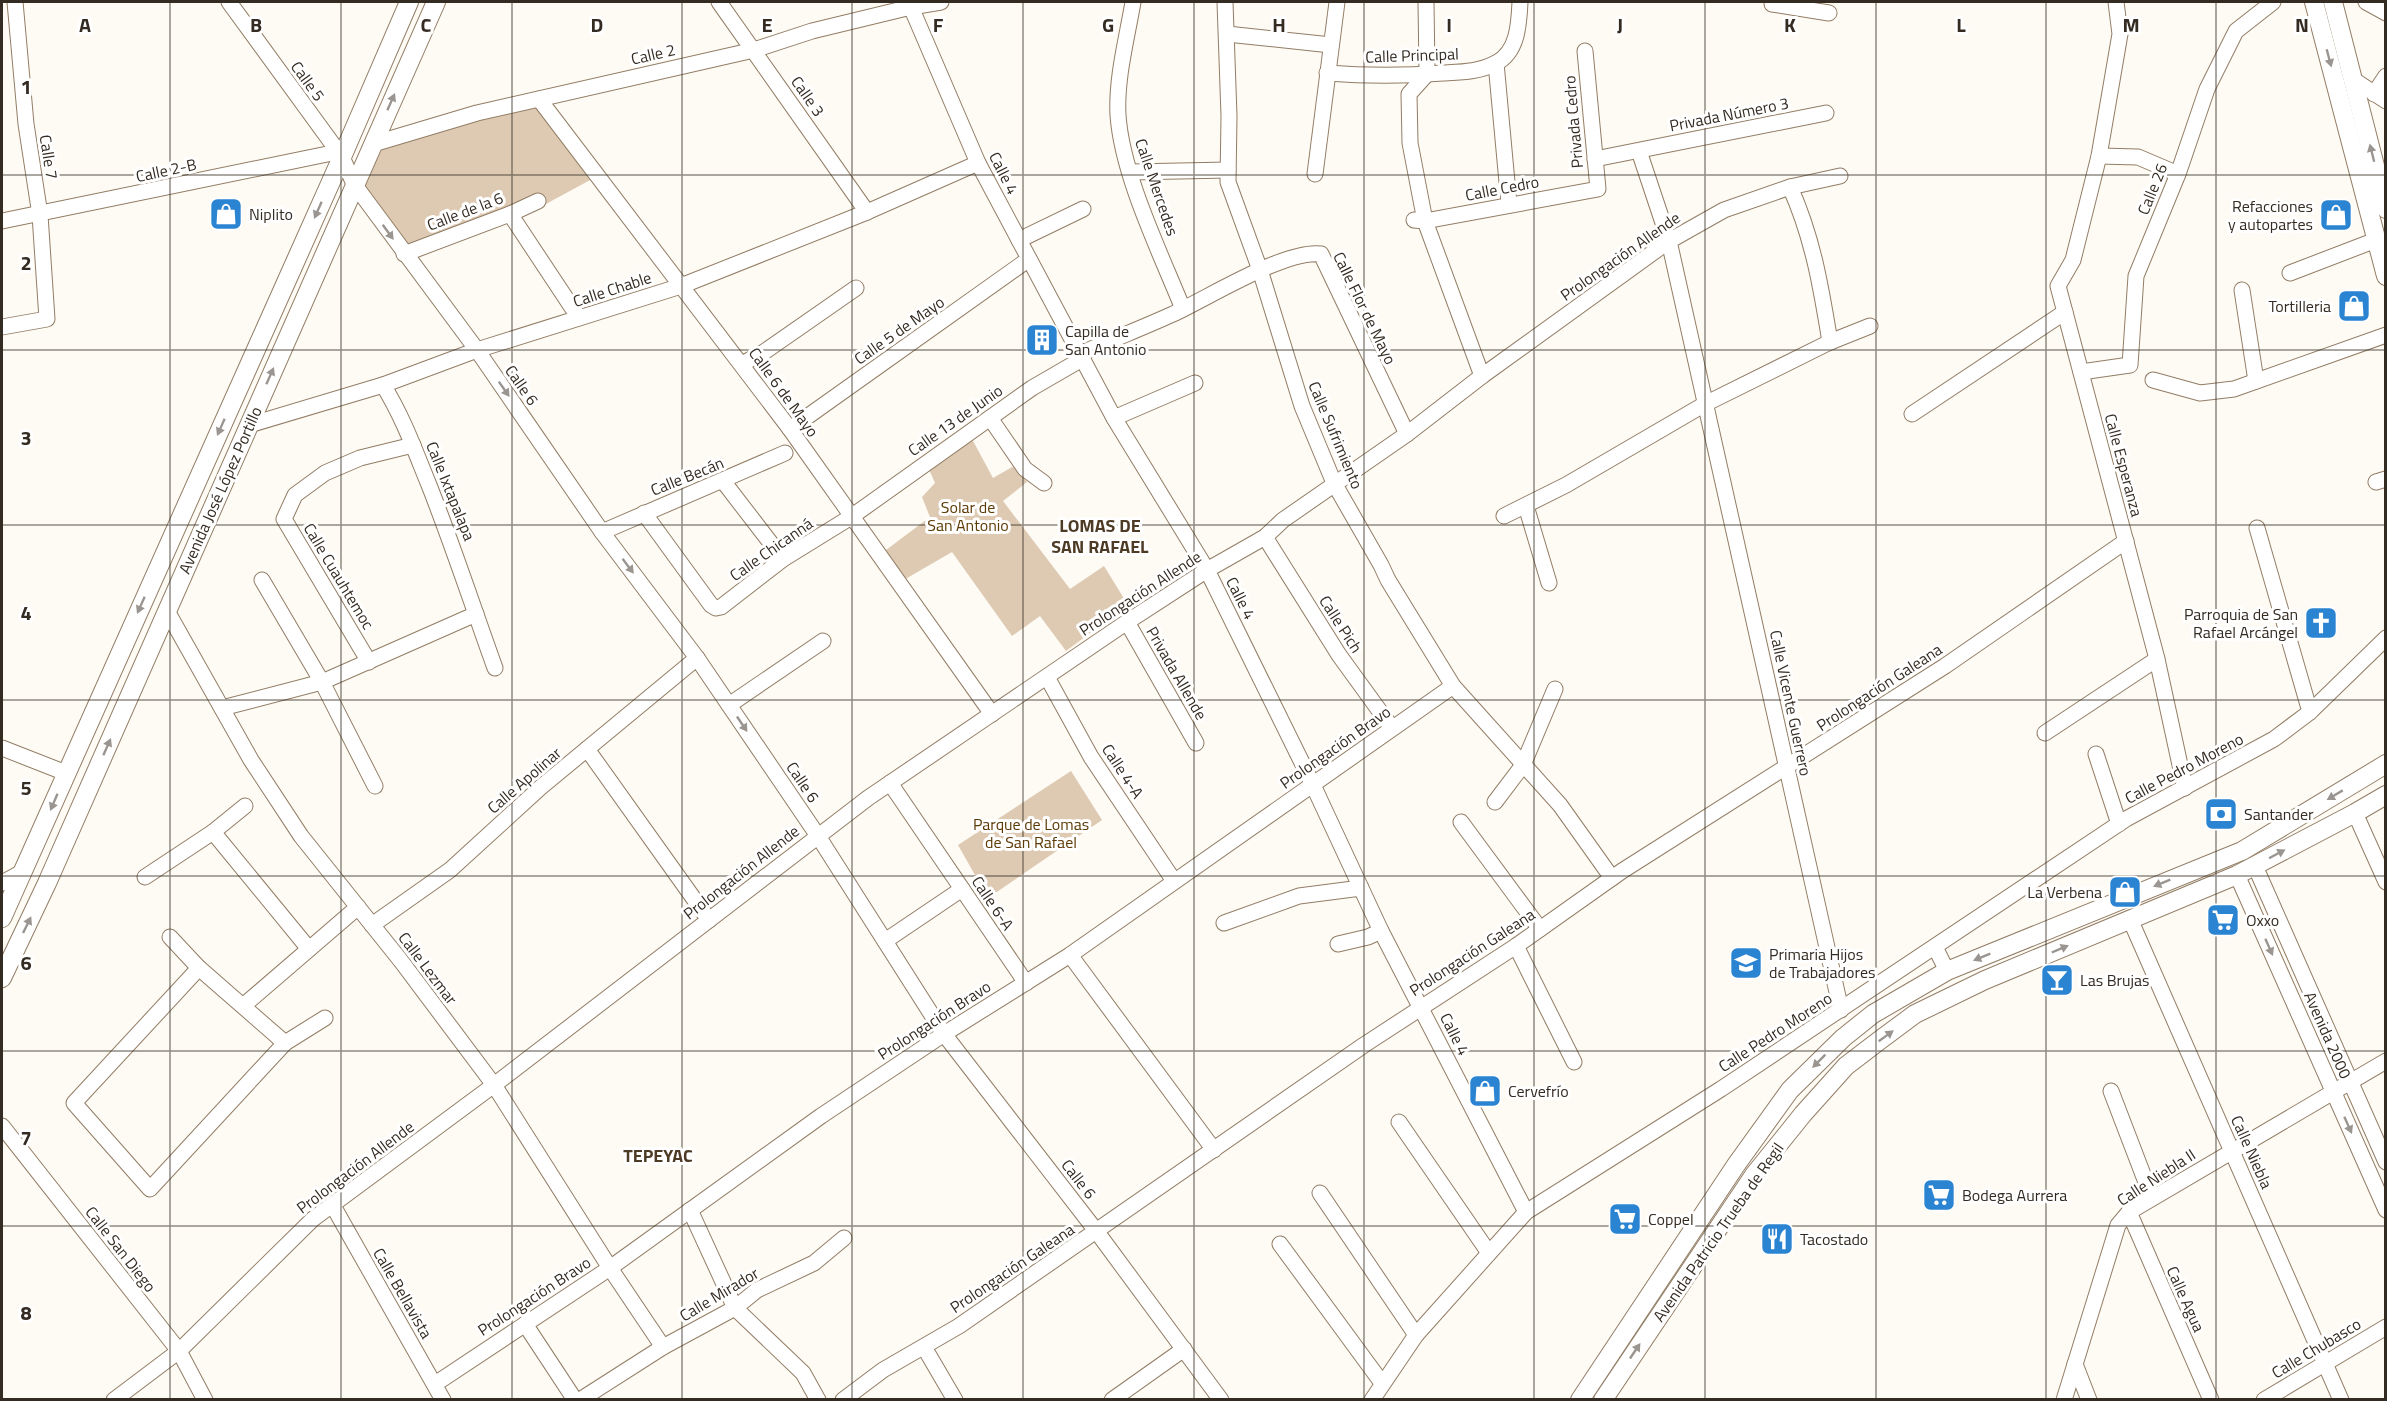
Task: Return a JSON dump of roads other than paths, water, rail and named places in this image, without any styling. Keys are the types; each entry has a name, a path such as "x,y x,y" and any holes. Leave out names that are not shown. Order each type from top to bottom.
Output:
{"main road":[{"name":"Avenida José López Portillo","path":"2,918 339,154 409,2"},
{"name":"Avenida José López Portillo","path":"2,978 47,883 436,2"},
{"path":"2314,2 2380,210"},
{"path":"2333,2 2354,80 2380,210 2376,240 2385,276"},
{"path":"159,566 182,577"},
{"name":"Avenida Patricio Trueba de Regil","path":"1580,1400 1736,1165 1790,1090 1843,1038 1874,1014 1947,971 2242,851 2385,765"},
{"name":"Avenida Patricio Trueba de Regil","path":"1603,1400 1742,1192 1803,1114 1846,1066 1915,1014 1985,981 2255,866 2385,795"}],"street":[{"name":"Calle 7","path":"2,327 47,319 40,215 26,124 15,2"},
{"name":"Calle 5","path":"229,2 339,154 354,184"},
{"name":"Calle 3","path":"719,2 867,212"},
{"name":"Calle 2","path":"372,144 477,114 753,50 812,30 911,6 941,2"},
{"name":"Calle Mercedes","path":"1132,2 1120,83 1118,113 1122,142 1131,172 1183,309"},
{"name":"Calle Sufrimiento","path":"1225,2 1228,182 1260,270 1302,406 1334,483 1388,580 1453,686 1560,805 1612,878"},
{"path":"1315,174 1337,2"},
{"path":"1426,2 1427,74 1409,94 1410,144 1420,221 1482,376"},
{"path":"1509,204 1496,63 1503,60 1518,33 1520,2"},
{"path":"1772,2 1772,4 1829,13"},
{"name":"Calle Esperanza","path":"2116,2 2120,34 2099,156 2073,260 2058,286 2157,658 2185,788"},
{"name":"Calle 26","path":"2081,372 2130,365 2136,276 2178,174 2206,89 2236,31 2273,2"},
{"path":"2366,2 2385,14"},
{"name":"Calle 4","path":"911,6 978,163 1114,417 1207,570 1314,785 1381,931 1526,1212"},
{"path":"1227,34 1331,45"},
{"name":"Privada Cedro","path":"1585,51 1598,189"},
{"name":"Calle Principal","path":"1327,73 1370,77 1427,74 1483,70 1496,63"},
{"path":"2354,80 2380,98 2385,76"},
{"name":"Calle 6 de Mayo","path":"539,99 742,364 992,714"},
{"name":"Privada Número 3","path":"1594,159 1826,113"},
{"name":"Calle Vicente Guerrero","path":"1639,151 1669,241 1841,1010"},
{"name":"Calle 2-B","path":"2,221 339,154"},
{"path":"2099,156 2138,157 2178,174"},
{"name":"Calle Chable","path":"249,425 383,385 477,350 681,286 867,212 978,163"},
{"path":"1131,172 1228,170"},
{"name":"Prolongación Allende","path":"114,1400 179,1351 313,1219 494,1085 818,836 891,783 1127,622 1207,570 1265,537 1283,520 1407,434 1482,376 1669,241 1724,210 1790,187 1840,176"},
{"name":"Calle 6","path":"354,184 477,350 602,532 697,658 818,836 944,1034 1097,1232 1221,1400"},
{"path":"1790,187 1805,219 1816,262 1830,342"},
{"name":"Calle Cedro","path":"1420,221 1598,189"},
{"name":"Calle de la 6","path":"404,254 538,201"},
{"path":"1019,240 1083,208"},
{"path":"510,214 579,318"},
{"path":"2290,273 2376,240"},
{"name":"Calle Flor de Mayo","path":"1260,270 1310,252 1321,254 1407,434"},
{"name":"Calle 5 de Mayo","path":"789,429 1029,259"},
{"name":"Calle 13 de Junio","path":"851,517 1032,388 1081,356 1183,309 1260,270"},
{"path":"742,364 764,352 856,288"},
{"path":"2242,290 2256,381"},
{"path":"1912,414 2065,312"},
{"path":"1504,516 1566,485 1705,404 1830,342 1870,326"},
{"path":"2153,380 2200,393 2234,389 2385,335"},
{"path":"1114,417 1195,383"},
{"name":"Calle Ixtapalapa","path":"383,385 401,414 460,562 495,668"},
{"path":"990,418 1025,469 1044,483"},
{"name":"Calle Cuauhtemoc","path":"369,662 284,519 295,495 325,473 360,458 413,445"},
{"name":"Calle Becán","path":"602,532 785,453"},
{"path":"723,481 783,559"},
{"path":"1526,506 1548,583"},
{"name":"Calle Chicanná","path":"644,513 711,605 716,608 721,607 783,559 851,517"},
{"path":"2257,528 2310,712"},
{"name":"Calle Pich","path":"1265,537 1339,655 1392,728"},
{"name":"Prolongación Galeana","path":"843,1400 883,1370 959,1326 1612,878 1945,666 2126,541"},
{"path":"262,580 322,682 375,786"},
{"name":"Calle Lezmar","path":"167,611 251,760 301,837 358,907 494,1085 663,1347"},
{"path":"222,708 322,682 476,614"},
{"name":"Privada Allende","path":"1127,622 1196,743"},
{"name":"Calle Pedro Moreno","path":"1372,1400 1416,1335 1526,1212 1841,1010 2119,824 2274,739 2310,712 2385,638"},
{"path":"729,705 823,641"},
{"name":"Calle Apolinar","path":"372,925 450,870 541,787 697,658"},
{"path":"2045,733 2157,658"},
{"name":"Calle 4-A","path":"1047,677 1091,757 1174,882"},
{"name":"Prolongación Bravo","path":"435,1384 610,1268 821,1116 944,1034 1070,955 1453,686"},
{"path":"1495,802 1523,765 1555,689"},
{"path":"2,748 66,773"},
{"path":"587,749 709,920"},
{"path":"2096,754 2119,824"},
{"name":"Calle 6-A","path":"891,783 1026,983"},
{"path":"145,878 213,832 245,806"},
{"path":"2355,813 2385,882"},
{"path":"1461,822 1540,929"},
{"path":"213,832 309,949"},
{"name":"Avenida 2000","path":"2255,866 2342,1087 2385,1210"},
{"path":"2,883 24,870"},
{"name":"Avenida 2000","path":"2236,874 2342,1087 2385,1162"},
{"path":"1224,923 1299,896 1361,888"},
{"path":"885,941 962,889"},
{"path":"243,1006 358,907"},
{"name":"Calle Niebla","path":"2130,919 2340,1400"},
{"path":"1338,944 1368,937 1381,931"},
{"path":"170,937 199,968 285,1044"},
{"path":"1516,946 1574,1062"},
{"path":"1935,947 1947,971"},
{"path":"1070,955 1214,1150"},
{"path":"199,968 74,1103 150,1189 285,1044 325,1018"},
{"name":"Calle Niebla II","path":"2064,1400 2118,1226 2128,1212 2385,1061"},
{"path":"2111,1091 2152,1198"},
{"path":"1399,1122 1490,1253"},
{"name":"Calle San Diego","path":"2,1126 179,1351 204,1400"},
{"path":"1320,1193 1416,1335"},
{"name":"Calle Bellavista","path":"332,1204 443,1399"},
{"path":"690,1210 735,1308 803,1373 818,1400"},
{"name":"Calle Agua","path":"2128,1212 2211,1400"},
{"name":"Calle Mirador","path":"580,1400 663,1347 735,1308 757,1290 814,1263 844,1238"},
{"path":"1280,1244 1382,1383"},
{"path":"525,1324 575,1400"},
{"name":"Calle Chubasco","path":"2264,1400 2385,1327"},
{"path":"924,1347 955,1400"},
{"path":"1112,1400 1184,1349"},
{"path":"2075,1364 2089,1400"}],"place":[{"name":"Niplito","path":"226,214"},
{"name":"Refacciones y autopartes","path":"2336,215"},
{"name":"Tortilleria","path":"2354,306"},
{"name":"Capilla de San Antonio","path":"1042,340"},
{"name":"Parroquia de San Rafael Arcángel","path":"2321,623"},
{"name":"Santander","path":"2221,814"},
{"name":"La Verbena","path":"2125,892"},
{"name":"Oxxo","path":"2223,920"},
{"name":"Primaria Hijos de Trabajadores","path":"1746,963"},
{"name":"Las Brujas","path":"2057,980"},
{"name":"Cervefrío","path":"1485,1091"},
{"name":"Bodega Aurrera","path":"1939,1195"},
{"name":"Coppel","path":"1625,1219"},
{"name":"Tacostado","path":"1777,1239"}],"district":[{"name":"LOMAS DE SAN RAFAEL","path":"1100,536"},
{"name":"TEPEYAC","path":"658,1156"}],"park label":[{"name":"Solar de San Antonio","path":"968,516"},
{"name":"Parque de Lomas de San Rafael","path":"1031,833"}]}
